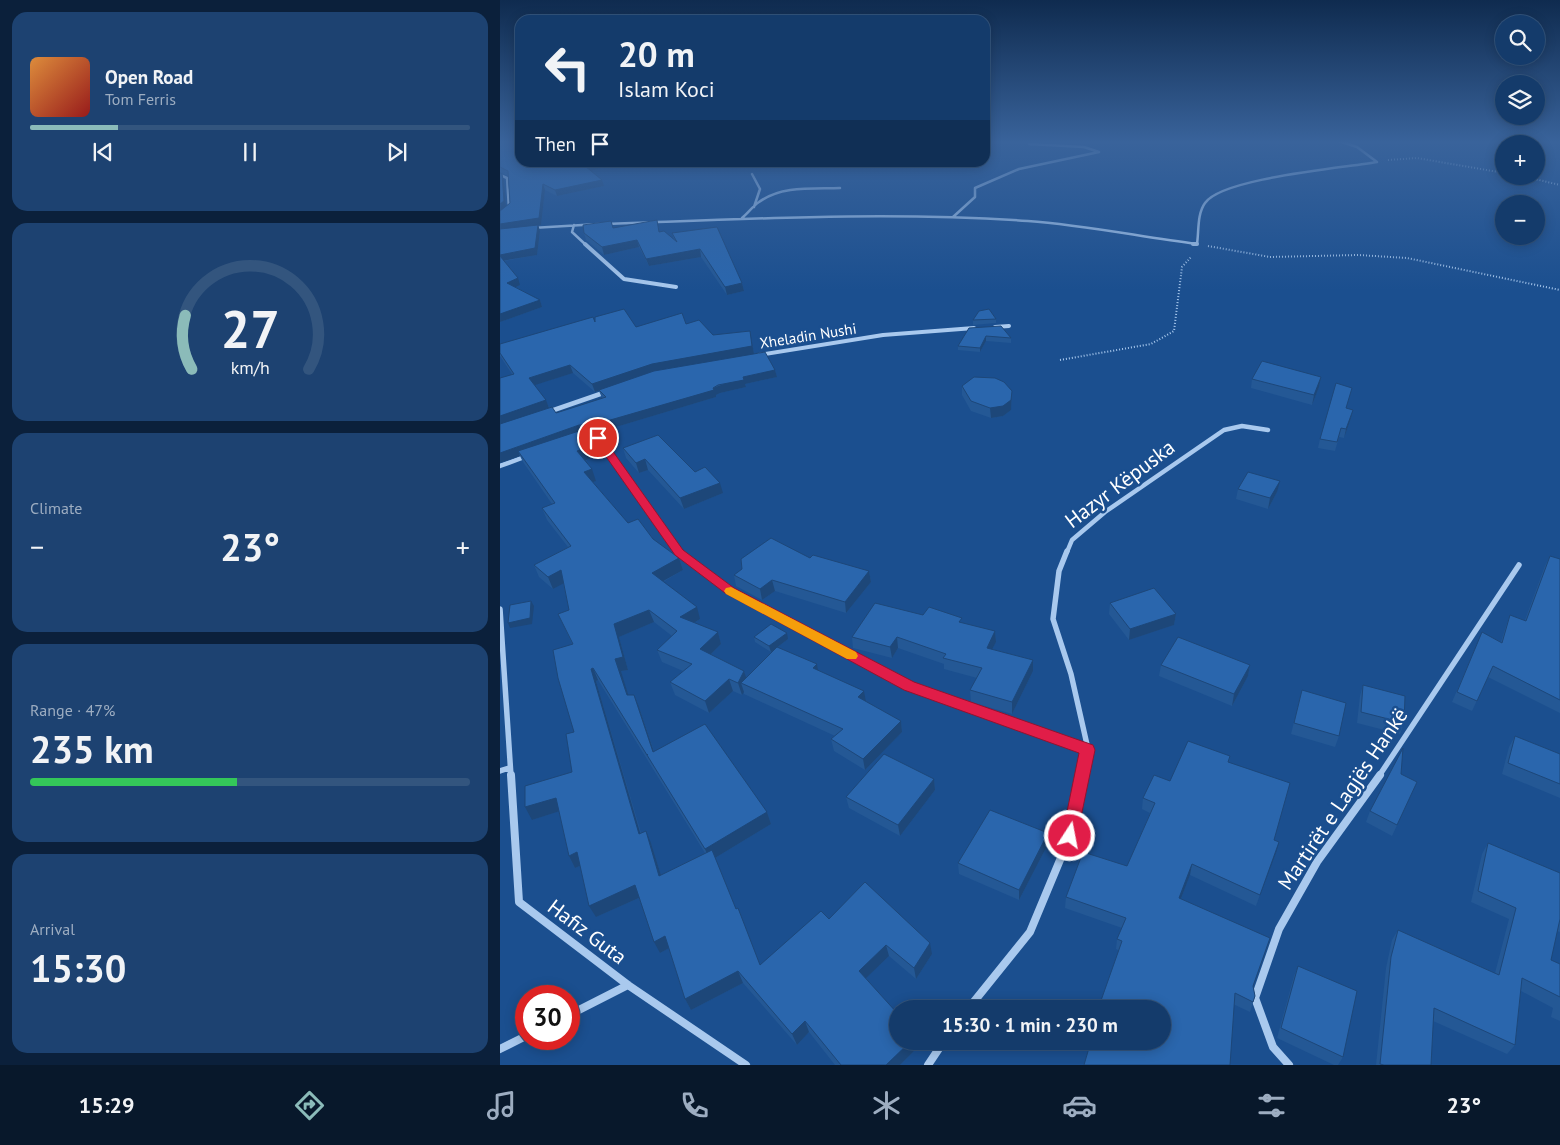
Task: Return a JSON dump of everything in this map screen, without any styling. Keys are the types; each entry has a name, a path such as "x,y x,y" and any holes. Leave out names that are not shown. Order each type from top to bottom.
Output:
{"street":[{"path":"500,215 509,209 509,191"},
{"path":"753,209 759,191"},
{"path":"741,218 753,209 760,200 789,191"},
{"path":"953,218 975,197 975,191"},
{"path":"528,229 574,225 741,218 953,218 1029,221 1197,244 1200,228 1198,216 1210,198 1225,191"},
{"path":"574,225 572,232 624,279 633,282 676,287"},
{"path":"992,327 1009,326"},
{"name":"Xheladin Nushi","path":"754,356 883,335 983,328"},
{"path":"546,412 610,390"},
{"name":"Hazyr Këpuska","path":"975,1000 1030,932 1070,836 1088,750 1070,674 1053,619 1059,571 1072,540 1105,512 1224,430 1242,426 1268,430"},
{"path":"583,437 593,436 598,438 679,552 730,590 909,686 1088,750"},
{"path":"500,466 537,453"},
{"name":"Martirët e Lagjës Hankë","path":"1289,1065 1273,1047 1255,998 1279,929 1317,862 1391,759 1519,565"},
{"name":"Hafiz Guta","path":"500,610 519,902 628,985 746,1065"},
{"path":"500,771 509,768"},
{"path":"580,1009 628,985"},
{"path":"500,1048 515,1041"},
{"path":"928,1065 938,1050"}],"path":[{"path":"1060,360 1151,344 1174,331 1182,267 1195,252 1197,244 1270,257 1358,255 1407,258 1560,290"}],"building":[{"path":"500,191 503,191 504,201 500,204"},
{"path":"509,191 542,191 539,218 500,224 500,211 510,203"},
{"path":"657,220 659,232 664,231 677,242 672,233 717,227 742,283 725,287 700,249 646,259 637,240 602,247 584,233 583,225 611,221 613,228"},
{"path":"538,225 535,248 500,255 500,229"},
{"path":"500,256 518,278 507,283 540,300 500,314"},
{"path":"624,309 636,327 682,313 686,324 699,320 713,335 750,331 752,346 652,364 592,384 570,365 529,378 546,400 500,416 500,378 514,374 500,353 500,344 593,317 595,322 595,317"},
{"path":"989,309 996,319 973,320 979,311"},
{"path":"1001,326 1011,338 986,336 980,348 958,346 969,328"},
{"path":"765,352 775,370 743,377 744,380 718,385 713,388 714,390 593,425 579,425 500,453 500,424 552,407 556,413 606,397 599,390 654,371"},
{"path":"1262,361 1321,377 1314,395 1252,379"},
{"path":"974,377 995,378 1004,382 1012,391 1011,400 1003,406 990,408 971,401 962,386"},
{"path":"1336,383 1352,388 1346,408 1353,410 1346,429 1341,428 1337,442 1320,439"},
{"path":"585,429 596,444 577,451 592,469 584,472 628,523 638,519 653,539 679,558 652,573 697,607 680,617 718,632 700,649 744,671 738,683 729,679 705,701 670,682 692,664 657,650 677,631 649,610 614,624 623,657 615,659 627,695 634,695 653,752 705,724 767,812 705,849 593,668 591,669 639,834 646,831 659,876 712,850 736,909 738,908 760,965 821,911 829,919 865,882 930,943 914,968 886,945 859,971 889,1004 889,1050 902,1050 886,1065 841,1065 805,1021 792,1034 738,971 685,999 665,936 654,942 635,885 589,906 577,852 569,856 556,798 525,807 525,786 572,772 566,734 574,732 558,678 553,650 573,644 558,614 569,610 561,570 548,577 534,565 571,546 542,508 555,503 518,451"},
{"path":"658,435 695,472 705,467 720,483 680,498 645,459 636,463 623,448"},
{"path":"1248,472 1280,481 1270,498 1238,489"},
{"path":"771,538 810,558 813,555 869,571 845,602 772,580 760,589 734,575 742,569 741,559"},
{"path":"1550,556 1560,559 1560,700 1493,666 1477,701 1457,692 1482,632 1502,643 1510,615 1526,621"},
{"path":"1154,588 1176,614 1130,629 1110,603"},
{"path":"531,601 530,618 508,623 510,605"},
{"path":"875,603 923,615 929,607 962,618 959,622 995,631 987,648 1033,660 1012,702 970,690 982,668 943,658 946,654 897,637 890,647 852,637"},
{"path":"771,624 787,633 769,646 754,637"},
{"path":"1178,637 1250,665 1234,694 1161,665"},
{"path":"777,647 817,664 813,668 864,691 858,697 901,721 863,759 831,739 843,729 741,683"},
{"path":"1363,685 1405,696 1404,723 1361,712"},
{"path":"1302,690 1346,703 1339,736 1294,723"},
{"path":"1515,736 1560,754 1560,784 1508,763"},
{"path":"1188,741 1230,756 1228,762 1290,783 1274,840 1279,842 1260,895 1192,864 1179,898 1270,938 1253,986 1255,996 1253,1002 1235,993 1230,1065 1084,1065 1088,1050 1171,1050 1171,1000 1101,1000 1122,941 1117,939 1126,918 1066,897 1083,852 1127,866 1155,803 1143,798 1154,775 1170,781"},
{"path":"1403,748 1401,774 1417,782 1397,825 1370,811"},
{"path":"884,754 934,779 898,825 846,797"},
{"path":"990,810 1048,833 1019,890 958,863"},
{"path":"1488,843 1560,873 1560,919 1551,960 1560,964 1560,997 1522,978 1515,1045 1434,1008 1431,1065 1380,1064 1391,957 1398,930 1499,975 1516,908 1478,891"},
{"path":"1298,966 1357,991 1343,1057 1281,1028"}],"slow traffic":[{"path":"731,591 851,656"}],"route":[{"path":"598,438 679,552 730,590 909,686 1088,750 1070,836"}]}
